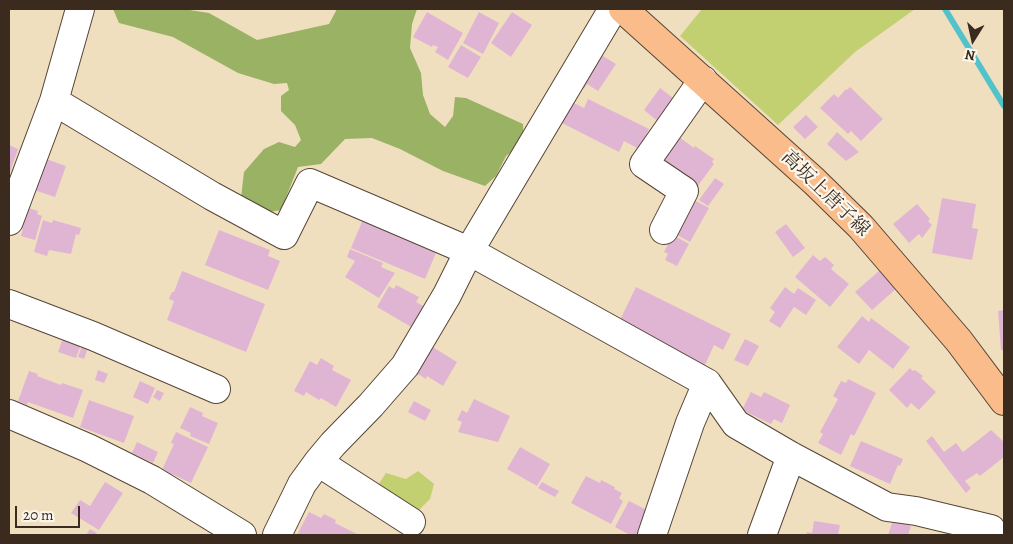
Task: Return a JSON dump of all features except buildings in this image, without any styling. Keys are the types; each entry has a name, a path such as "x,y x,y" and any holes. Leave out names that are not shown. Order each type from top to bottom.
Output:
{"main road":[{"name":"高坂上唐子線","path":"623,9 704,80 861,227 960,341 1004,401"}],"street":[{"path":"9,221 54,101 80,9"},
{"path":"277,535 302,484 318,462 405,366 447,295 470,251 614,9"},
{"path":"664,230 684,191 644,164 704,80"},
{"path":"54,101 204,191 284,235 310,183 470,251 707,383 736,424 791,456 887,507 994,527"},
{"path":"9,304 93,336 216,389"},
{"path":"652,535 690,423 707,383"},
{"path":"9,414 88,448 152,480 242,535"},
{"path":"762,535 791,456"},
{"path":"318,462 411,522"}],"green space":[{"path":"113,9 183,9 209,13 257,40 329,24 337,9 417,9 412,24 410,48 421,73 423,95 430,114 445,127 453,116 455,97 466,98 523,124 524,142 506,156 496,176 485,186 443,171 400,149 372,138 345,139 321,164 298,167 281,210 265,213 241,198 244,172 264,149 279,142 295,147 301,140 295,125 281,111 281,96 289,90 287,83 274,84 238,73 173,37 119,23"},
{"path":"702,9 915,9 855,52 778,125 680,36"},
{"path":"418,471 434,484 430,499 419,510 410,515 374,491 386,473 406,479"}],"waterway":[{"path":"945,9 1004,106"}]}
